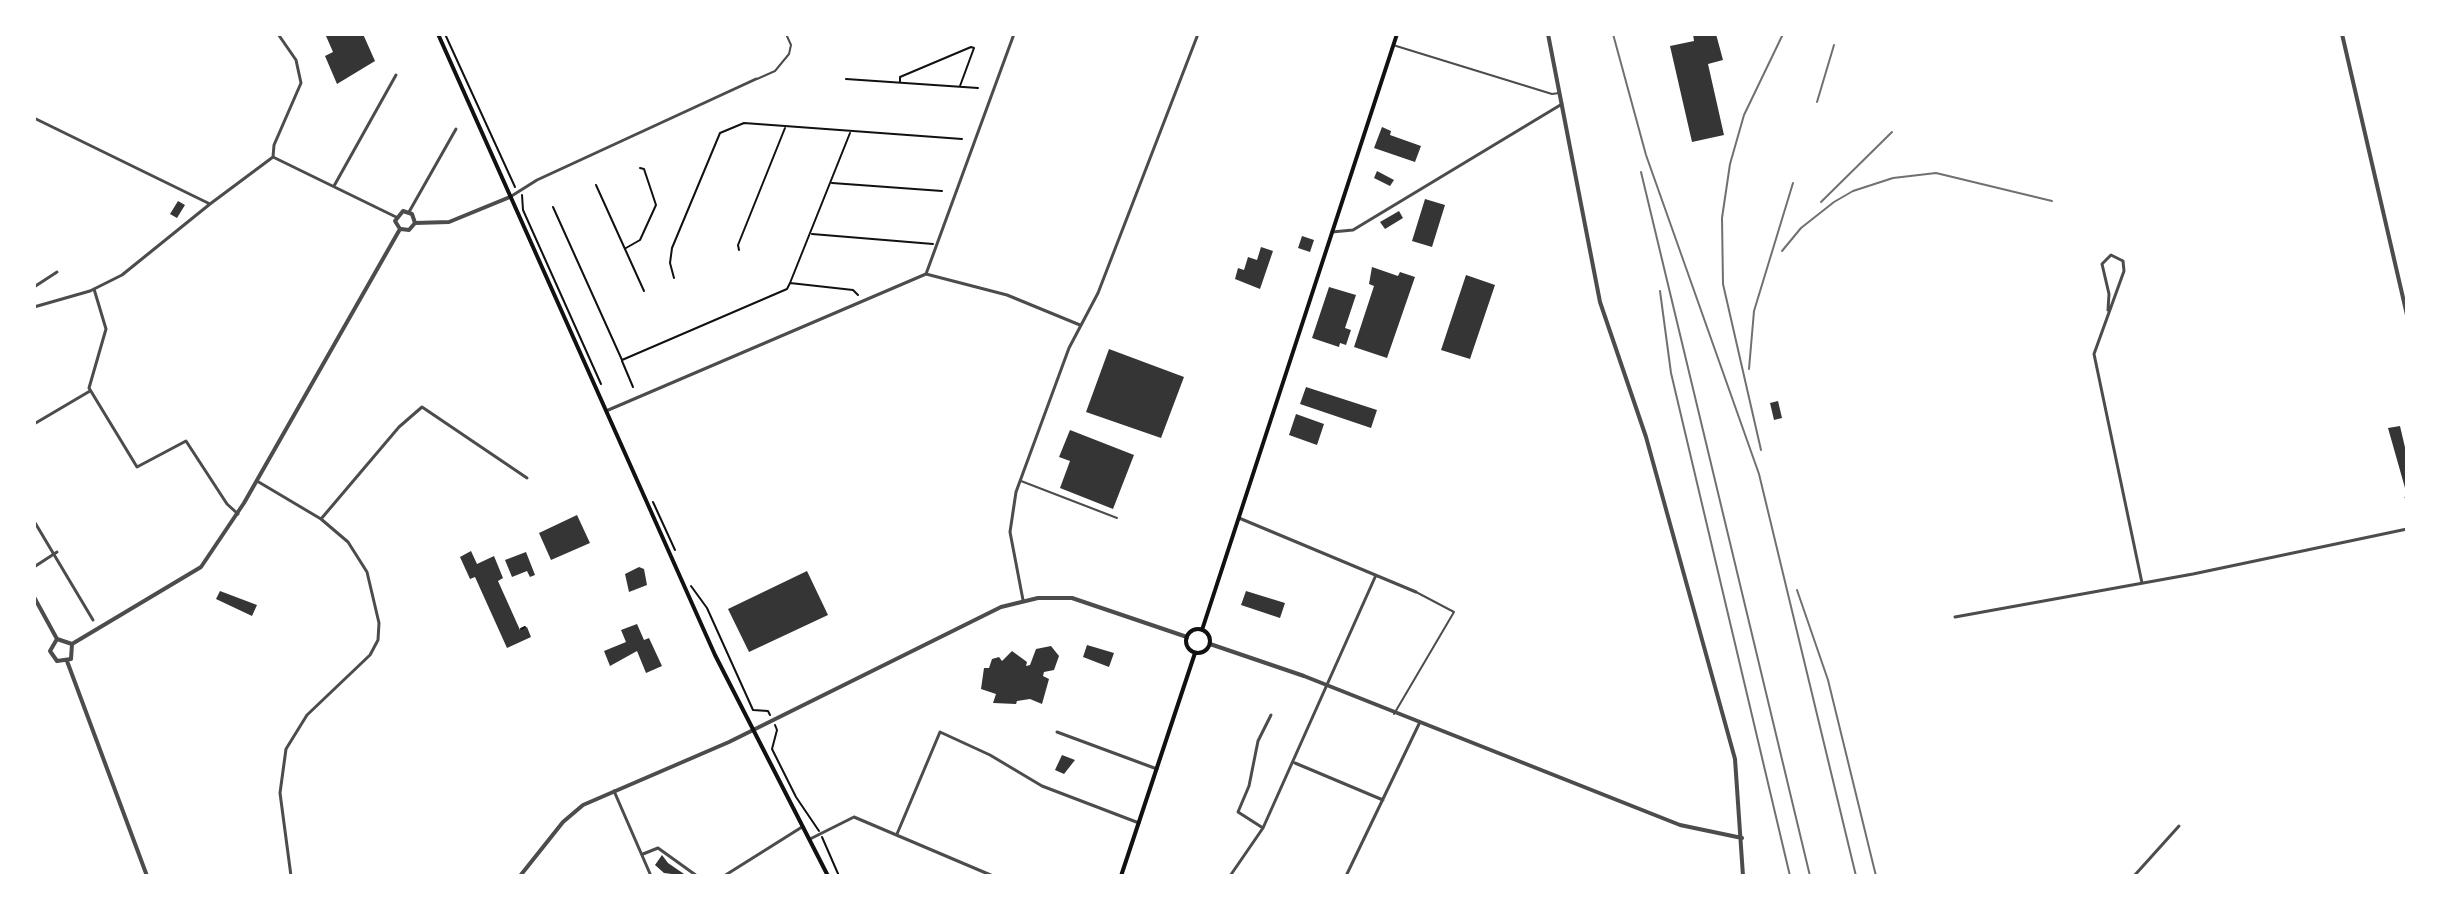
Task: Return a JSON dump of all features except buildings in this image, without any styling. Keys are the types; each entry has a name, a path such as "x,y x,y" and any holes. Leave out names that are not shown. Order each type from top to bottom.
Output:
{"main road":[{"path":"438,34 751,732 828,876"},
{"path":"1202,630 1397,34"},
{"path":"1193,630 1202,630 1209,636 1210,644 1204,652 1195,653 1187,646 1187,637 1193,630"},
{"path":"1121,876 1195,653"}],"street":[{"path":"34,307 94,289 122,275 273,157 274,145 301,83 296,60 278,34"},
{"path":"926,274 934,245 1014,34"},
{"path":"1023,600 1010,532 1012,503 1080,325 1098,293 1198,34"},
{"path":"1548,34 1600,302 1646,437 1735,759 1743,876"},
{"path":"2342,34 2407,315"},
{"path":"334,186 396,75"},
{"path":"400,229 409,230 415,223 449,222 510,197 537,180 756,79"},
{"path":"1332,232 1353,230 1562,104"},
{"path":"34,118 210,204"},
{"path":"409,212 456,129"},
{"path":"34,597 57,639 72,644 201,567 238,514 400,229 396,217 273,157"},
{"path":"396,217 400,212 409,212"},
{"path":"409,212 415,223"},
{"path":"2108,310 2109,294 2102,263 2111,255 2119,257 2124,267 2095,356 2142,583"},
{"path":"34,287 57,272"},
{"path":"605,412 926,274 1007,295 1080,325"},
{"path":"34,424 90,391 106,329 94,289"},
{"path":"90,391 137,467 186,441 227,504 238,514"},
{"path":"321,519 399,427 422,407 527,478"},
{"path":"256,481 321,519 343,536 364,565 378,616 379,634 366,660 307,715 286,749 280,793 291,876"},
{"path":"1239,518 1416,592"},
{"path":"34,521 56,553 93,620"},
{"path":"1955,617 2407,529"},
{"path":"34,567 56,553"},
{"path":"1230,876 1263,828 1376,575"},
{"path":"520,876 569,816 614,791 751,732 968,621 1023,600 1050,597 1083,600 1187,637"},
{"path":"57,639 52,644 51,655 57,661 67,661 73,655 72,644"},
{"path":"1210,644 1327,686 1680,825 1742,838"},
{"path":"67,661 147,876"},
{"path":"1263,828 1238,811 1249,786 1258,741 1271,715"},
{"path":"1346,876 1419,724"},
{"path":"897,834 940,732 990,755 1042,786 1139,823"},
{"path":"1057,732 1157,769"},
{"path":"1294,763 1383,800"},
{"path":"614,791 651,875"},
{"path":"809,840 854,817 993,876"},
{"path":"724,876 802,826"},
{"path":"2134,876 2179,826"},
{"path":"643,854 658,848 697,876"}],"lane":[{"path":"756,79 775,71 789,54 791,45 786,34"},
{"path":"1393,45 1552,94 1560,93"},
{"path":"1020,481 1117,518"},
{"path":"1394,714 1454,614 1452,609 1416,592"}],"path":[{"path":"445,34 517,188"},
{"path":"900,82 900,77 971,47 974,48 960,86"},
{"path":"846,79 978,88"},
{"path":"674,278 670,263 672,248 720,133 744,123 962,139"},
{"path":"739,250 738,245 786,127"},
{"path":"622,360 787,289 850,132"},
{"path":"625,248 640,240 656,205 644,169 640,168"},
{"path":"831,183 942,191"},
{"path":"596,185 644,291"},
{"path":"522,196 523,210 604,392"},
{"path":"553,207 633,387"},
{"path":"811,234 934,245"},
{"path":"790,283 853,290 858,295"},
{"path":"652,500 676,552"},
{"path":"686,576 707,608 753,710 768,711"},
{"path":"521,629 525,627"},
{"path":"777,730 772,749 796,797 820,834 839,876"}],"railway":[{"path":"1613,34 1646,155 1759,474 1856,876"},
{"path":"1761,450 1723,284 1722,218 1730,164 1744,115 1783,34"},
{"path":"1817,102 1834,45"},
{"path":"1821,202 1892,132"},
{"path":"1641,172 1810,876"},
{"path":"1782,251 1801,228 1834,202 1853,191 1893,178 1936,173 2052,201"},
{"path":"1749,369 1754,311 1793,183"},
{"path":"1660,291 1671,373 1790,876"},
{"path":"1797,590 1828,680 1876,876"}]}
